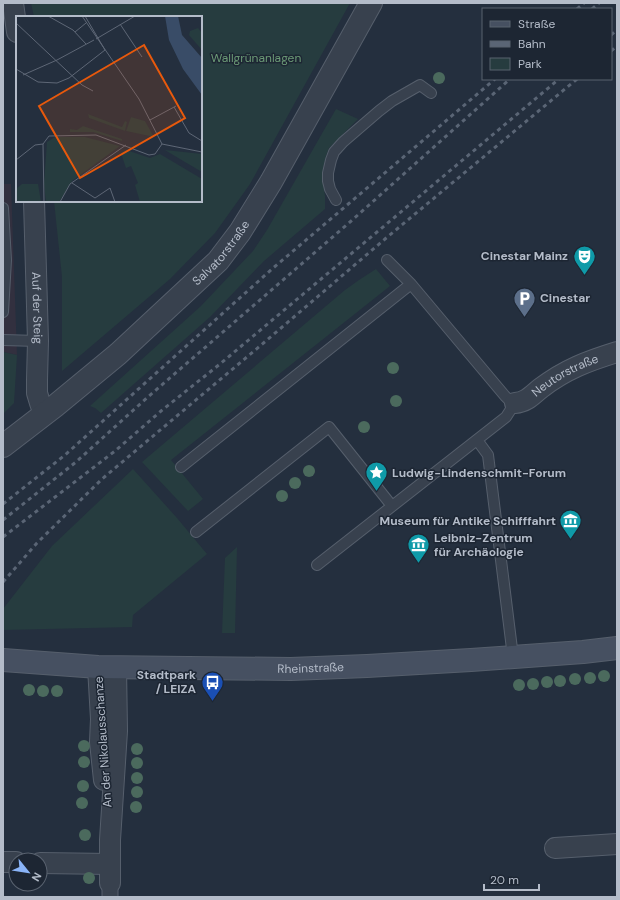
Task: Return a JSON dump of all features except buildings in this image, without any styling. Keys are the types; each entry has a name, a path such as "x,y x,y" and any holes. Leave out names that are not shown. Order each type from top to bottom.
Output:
{"main road":[{"name":"Rheinstraße","path":"3,660 107,667 291,669 513,657 617,648"}],"street":[{"path":"13,3 16,25"},
{"name":"Salvatorstraße","path":"3,446 118,354 218,261 240,232 270,182 371,3"},
{"name":"Auf der Steig","path":"34,202 38,341 36,380 37,394 44,414"},
{"name":"Neutorstraße","path":"515,403 524,402 555,378 571,368 617,352"},
{"name":"An der Nikolausschanze","path":"107,667 117,731 110,840 110,881"},
{"path":"554,848 617,844"},
{"path":"48,865 110,881"}],"lane":[{"path":"336,200 330,189 328,173 334,152 378,111 392,101 420,85 431,93"},
{"path":"3,208 6,260 3,312"},
{"path":"317,565 506,417 515,403 510,401 505,396 411,284 386,260"},
{"path":"182,468 411,284"},
{"path":"3,340 38,341"},
{"path":"196,532 329,427 392,506"},
{"path":"477,440 488,455 513,657"}],"shaded area":[{"path":"3,184 11,184 17,355 3,352"}],"green space":[{"name":"Wallgrünanlagen","path":"31,3 350,3 250,184 215,233 170,279 62,371 62,277 54,202 202,202 202,16 34,16"},
{"path":"336,109 358,119 329,148 326,156 323,169 325,209 264,261 210,317 101,413 90,406 201,306 253,251 267,230"},
{"path":"376,269 390,286 171,460 203,499 188,511 142,462 345,290"},
{"path":"3,352 17,355 14,403 3,414"},
{"path":"133,469 207,554 133,615 132,627 3,630 3,609 52,546"},
{"path":"237,547 235,633 222,633 225,558"}],"railway":[{"path":"578,8 584,3"},
{"path":"593,8 599,3"},
{"path":"612,34 617,30"},
{"path":"612,50 617,46"},
{"path":"3,504 65,455 272,269 494,80"},
{"path":"3,520 76,462 149,396 350,222 509,80"},
{"path":"3,537 115,451 558,80"},
{"path":"3,582 37,543 102,479 385,239 576,80"}],"place":[{"name":"Cinestar Mainz","path":"584,276"},
{"name":"Cinestar","path":"524,318"},
{"name":"Ludwig-Lindenschmit-Forum","path":"377,492"},
{"name":"Museum für Antike Schifffahrt","path":"571,540"},
{"name":"Leibniz-Zentrum für Archäologie","path":"418,564"},
{"name":"Stadtpark / LEIZA","path":"212,702"}]}
